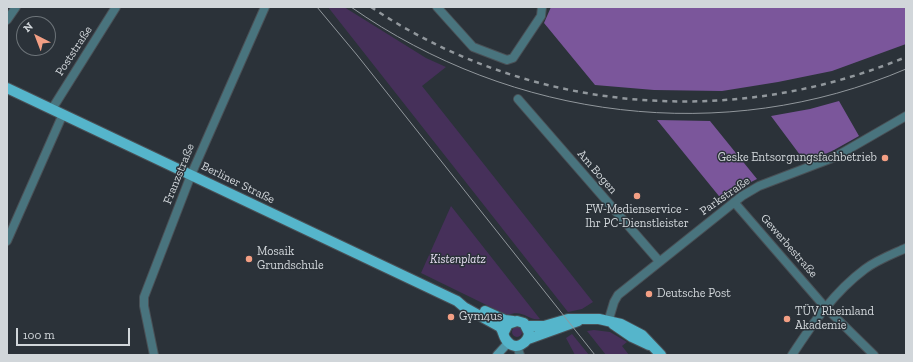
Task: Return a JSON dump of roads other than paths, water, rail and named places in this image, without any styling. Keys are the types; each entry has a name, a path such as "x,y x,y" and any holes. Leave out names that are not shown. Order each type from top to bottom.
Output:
{"main road":[{"name":"Berliner Straße","path":"7,88 457,301 464,307 497,325 504,332"},
{"name":"Berliner Straße","path":"457,301 466,302 499,318 513,321"},
{"path":"527,326 536,327 568,319 590,319 610,322 638,341 651,346 661,355"},
{"path":"497,355 523,344 528,339 581,320"},
{"path":"515,348 504,332 508,324 513,321 521,321 527,326 529,332 528,339"}],"street":[{"path":"7,20 16,7"},
{"name":"Poststraße","path":"52,109 116,7"},
{"name":"Franzstraße","path":"154,355 144,306 144,297 191,175 265,7"},
{"path":"437,7 473,47 507,60 513,58 541,16 542,7"},
{"name":"Am Bogen","path":"518,99 659,261"},
{"path":"7,241 63,114"},
{"name":"Parkstraße","path":"610,322 617,297 659,261 734,202 759,186 831,159 906,116"},
{"name":"Gewerbestraße","path":"734,202 825,307 874,355"},
{"path":"792,355 825,307 866,268 906,248"}],"tram line":[{"path":"317,7 357,55 595,355"},
{"path":"351,7 414,45 480,75 549,97 621,110 693,113 765,108 837,93 906,69"}],"railway":[{"path":"371,7 432,43 497,70 564,89 632,99 701,101 771,95 839,80 906,57"}],"place":[{"name":"Geske Entsorgungsfachbetrieb","path":"885,158"},
{"name":"FW-Medienservice - Ihr PC-Dienstleister","path":"637,196"},
{"name":"Mosaik Grundschule","path":"249,259"},
{"name":"Deutsche Post","path":"649,294"},
{"name":"Gym4us","path":"451,317"},
{"name":"TÜV Rheinland Akademie","path":"787,319"}],"park label":[{"name":"Kistenplatz","path":"458,260"}]}
